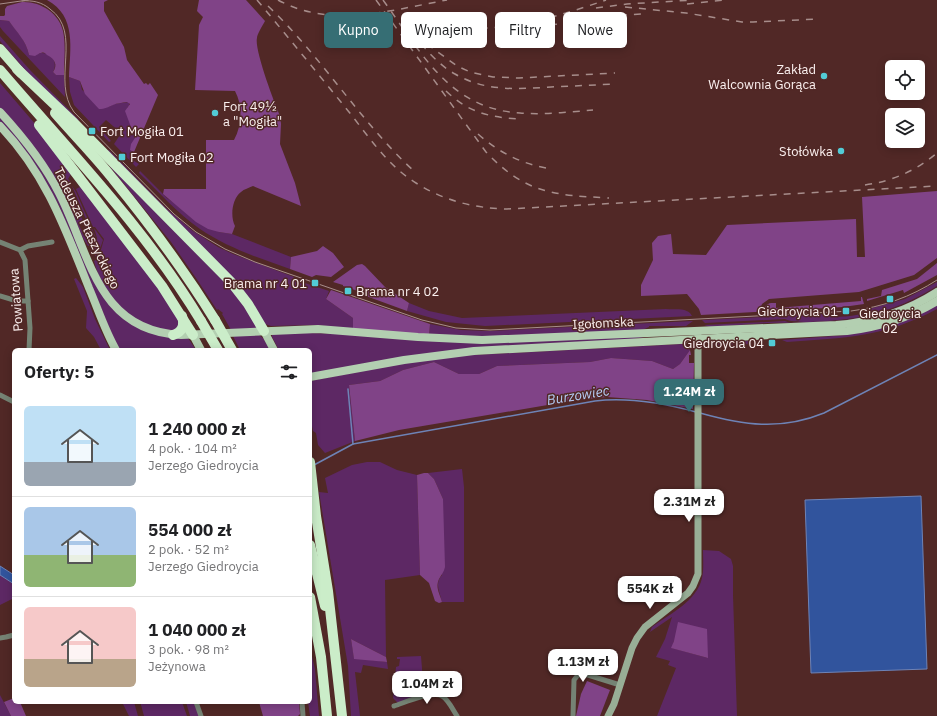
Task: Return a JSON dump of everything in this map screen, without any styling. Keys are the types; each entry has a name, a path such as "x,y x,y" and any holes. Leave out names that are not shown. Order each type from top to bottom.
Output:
{"highway":[{"path":"0,49 112,177 142,214 198,292 231,348"},
{"path":"17,69 74,123 230,282 248,304 264,331"},
{"path":"0,70 131,220 170,272 217,348"},
{"path":"17,90 40,125 153,273 193,334"},
{"path":"173,334 179,332 182,328 184,321 182,316"},
{"path":"312,480 328,591 342,716"},
{"path":"312,553 333,639"},
{"path":"312,608 324,682 327,716"},
{"path":"312,622 317,636"}],"main road":[{"name":"Tadeusza Ptaszyckiego","path":"0,112 32,149 54,183 70,214 96,278 107,298 119,311 134,322 156,331 173,334 264,331"},
{"name":"Tadeusza Ptaszyckiego","path":"0,126 18,146 35,170 52,200 65,227 107,333 115,348"},
{"name":"Igołomska","path":"312,377 410,359 463,352 860,323 902,311 937,292"},
{"name":"Igołomska","path":"264,331 318,329 431,338 482,340 814,334 856,330 880,325 901,319 937,301"},
{"path":"264,331 273,348"},
{"path":"193,334 200,348"}],"street":[{"path":"0,242 20,250 28,246 52,242"},
{"name":"Powiatowa","path":"20,250 25,260 30,328 29,348"},
{"path":"0,296 17,301 28,301"},
{"path":"608,716 636,638 648,624 688,592 697,578 698,335"},
{"path":"0,395 12,401"},
{"path":"0,638 6,638 12,635"},
{"path":"573,716 574,680 578,674 588,675 620,685"},
{"path":"394,706 429,695 439,695 446,700 456,716"},
{"path":"197,704 201,716"},
{"path":"302,704 303,716"}],"shaded area":[{"path":"47,0 108,0 104,2 104,11 124,47 127,60 144,84 146,83 148,85 150,83 158,95 134,152 130,150 131,144 135,138 125,111 130,104 127,102 120,103 99,109 85,94 80,81 69,77 70,34 63,15 57,7"},
{"path":"199,0 246,0 265,21 257,36 258,53 280,116 280,144 295,183 301,206 253,186 245,189 238,195 234,203 232,213 235,226 232,234 208,229 196,222 163,194 164,189 206,189 206,140 234,140 239,128 240,109 238,97 235,91 195,90 199,25 203,17 197,11"},
{"path":"22,2 29,2 48,9 61,25 65,53 64,75 56,75 53,72 55,69 55,62 45,53 40,53 35,56 29,55 23,41 9,21 0,20 0,16 5,15 5,9 7,6"},
{"path":"0,20 9,21 23,41 29,55 46,53 52,57 55,62 53,72 56,75 64,75 65,97 3,31 0,27"},
{"path":"0,36 107,151 109,150 166,208 193,231 218,247 233,254 294,277 293,279 329,291 326,299 353,318 353,329 316,325 271,326 265,324 106,152 27,72 0,41"},
{"path":"69,77 80,81 82,90 108,107 114,104 129,102 129,106 127,108 135,139 132,152 134,152 131,159 139,164 136,167 114,144 120,135 123,136 122,131 120,132 106,120 99,127 111,141 109,142 74,105 70,92"},
{"path":"0,83 36,125 160,289 181,323 174,331 154,328 141,322 123,309 108,292 102,283 94,261 97,259 95,255 100,253 104,239 95,227 93,227 76,189 80,187 71,174 68,179 71,182 69,189 84,223 79,225 84,236 90,233 94,239 97,240 94,228 103,240 99,252 94,254 91,245 88,246 83,238 67,200 57,181 14,122 0,108"},
{"path":"0,117 28,149 57,195 93,278 104,298 119,314 137,327 166,337 188,338 195,348 118,348 59,206 32,162 17,141 0,122"},
{"path":"107,163 236,292 258,328 231,330 222,314 223,313 218,309 217,310 171,242"},
{"path":"140,171 167,198 219,232 232,234 291,257 290,269 255,257 222,242 200,229 168,202 139,173"},
{"path":"72,186 76,192 96,238 90,229"},
{"path":"937,191 937,258 914,275 859,292 769,299 762,304 760,310 764,310 768,304 771,303 776,303 776,308 861,301 861,297 864,304 843,307 701,315 699,309 687,294 641,296 641,285 653,260 652,243 658,236 671,234 673,254 706,255 727,225 856,219 857,257 865,257 862,197"},
{"path":"323,246 333,253 344,267 331,277 316,275 312,277 290,269 291,257 317,251"},
{"path":"937,263 937,275 904,293 903,290 867,301 867,299 881,296 882,290 917,279"},
{"path":"362,264 385,287 409,303 407,311 366,296 367,294 333,282 357,265"},
{"path":"76,278 83,287 95,319 109,348 100,348 94,337 86,328 87,311 74,279"},
{"path":"937,282 937,286 913,299 888,310 870,315 869,309 905,299"},
{"path":"937,287 930,293 899,308 863,318 839,320 865,317 895,309 923,296"},
{"path":"331,290 430,324 429,336 353,329 353,318 326,299"},
{"path":"409,303 429,311 462,318 666,309 688,311 692,316 485,326 446,322 407,311"},
{"path":"937,305 937,309 918,318 882,331 828,339 787,342 782,340 846,335"},
{"path":"866,313 867,316 813,322 801,322 785,319 705,323 702,320 827,314 828,316 833,317 842,317"},
{"path":"693,321 686,326 649,326 642,330 496,337 429,336 430,324 461,330 489,331"},
{"path":"785,321 791,323 710,327 704,325"},
{"path":"345,334 415,340 649,336 624,341 472,348 312,374 312,348 278,348 272,337 272,335"},
{"path":"259,335 264,339 269,348 239,348 233,336"},
{"path":"752,341 750,344 708,344 711,342"},
{"path":"682,344 689,347 690,350 680,364 673,369 652,361 611,358 590,362 497,366 479,374 459,374 434,362 403,370 380,381 349,385 355,441 325,453 318,445 316,433 313,431 312,426 312,381 405,363 454,356"},
{"path":"690,350 691,355 689,355 689,363 694,363 693,409 647,400 607,397 577,400 399,430 355,441 349,385 380,381 403,370 434,362 459,374 479,374 497,366 590,362 611,358 652,361 673,369 680,364"},
{"path":"367,462 380,462 397,470 417,475 420,575 385,580 386,657 351,639 354,658 387,662 388,669 363,665 361,673 355,672 360,716 351,716 348,666 319,492 328,493 325,478 352,465"},
{"path":"462,469 464,487 464,602 442,602 438,582 442,575 443,499 434,479 428,473"},
{"path":"428,473 434,479 443,499 445,567 438,582 442,602 439,603 435,601 429,583 420,575 417,475"},
{"path":"703,550 719,551 731,559 733,566 737,716 657,716 676,668 668,665 670,661 656,657 665,639 672,617 650,632 652,627 682,606 695,594 702,578","holes":["674,641 708,658 672,648"]},
{"path":"0,575 12,583 12,599 0,605"},
{"path":"678,622 707,629 708,658 671,648"},
{"path":"351,639 386,657 387,662 354,659"},
{"path":"312,656 315,669 319,716 310,716 308,704 312,704"},
{"path":"421,656 424,694 398,703 393,698 396,667 399,666 400,659 397,659 397,657"},
{"path":"587,681 610,690 600,716 576,716 581,694"},
{"path":"0,695 10,714 11,716 0,716"},
{"path":"12,699 12,704 21,704 26,716 11,716 4,702"},
{"path":"123,704 135,704 138,716 129,716"},
{"path":"183,704 187,716 144,716 141,705"},
{"path":"187,704 195,704 199,716 190,716"},
{"path":"260,704 299,704 300,714 298,716 263,716"}],"water":[{"path":"921,496 927,669 811,673 805,500"},
{"path":"0,566 12,574 12,583 0,575"}],"waterway":[{"name":"Burzowiec","path":"700,413 731,421 762,424 777,424 808,419 824,413 937,355"},
{"path":"348,389 353,444"},
{"name":"Burzowiec","path":"314,465 353,444 595,401 633,400 671,406 696,412"}],"tram line":[{"path":"0,4 28,0"},
{"path":"22,1 33,1 40,3 50,9 60,19 66,44 65,86 68,100 74,112 174,214 196,232 225,249 255,262 422,320 456,328 490,330 851,311 885,304 907,296 937,280"}],"railway":[{"path":"257,0 388,160 416,183 449,199 471,205 507,209 937,186"},
{"path":"278,0 298,9 319,14 340,15 361,15 383,12 447,0"},
{"path":"376,0 486,152 501,166 514,176 542,190 572,195 609,198"},
{"path":"383,0 424,58 455,89 474,101 495,109 529,114 593,110"},
{"path":"487,28 517,25 540,20 606,0"},
{"path":"596,8 627,4 693,0"},
{"path":"687,4 725,0"},
{"path":"268,6 288,26 377,133 415,172"},
{"path":"625,7 686,13 742,22 818,19"},
{"path":"627,15 642,14"},
{"path":"555,24 563,24"},
{"path":"425,48 450,71 467,80 490,87 514,89 616,84"},
{"path":"432,48 457,66 470,72 493,77 519,78 615,73"},
{"path":"446,91 462,104 471,109 497,117 518,119"},
{"path":"478,134 493,146 510,156 518,160 546,168"},
{"path":"865,185 894,178 912,170 937,153"}],"place":[{"name":"Zakład Walcownia Gorąca","path":"824,76"},
{"name":"Fort 49½ a \"Mogiła\"","path":"215,113"},
{"name":"Fort Mogiła 01","path":"92,131"},
{"name":"Stołówka","path":"841,151"},
{"name":"Fort Mogiła 02","path":"122,157"},
{"name":"Brama nr 4 01","path":"315,283"},
{"name":"Brama nr 4 02","path":"348,291"},
{"name":"Giedroycia 02","path":"890,299"},
{"name":"Giedroycia 01","path":"846,311"},
{"name":"Giedroycia 04","path":"772,343"}]}
